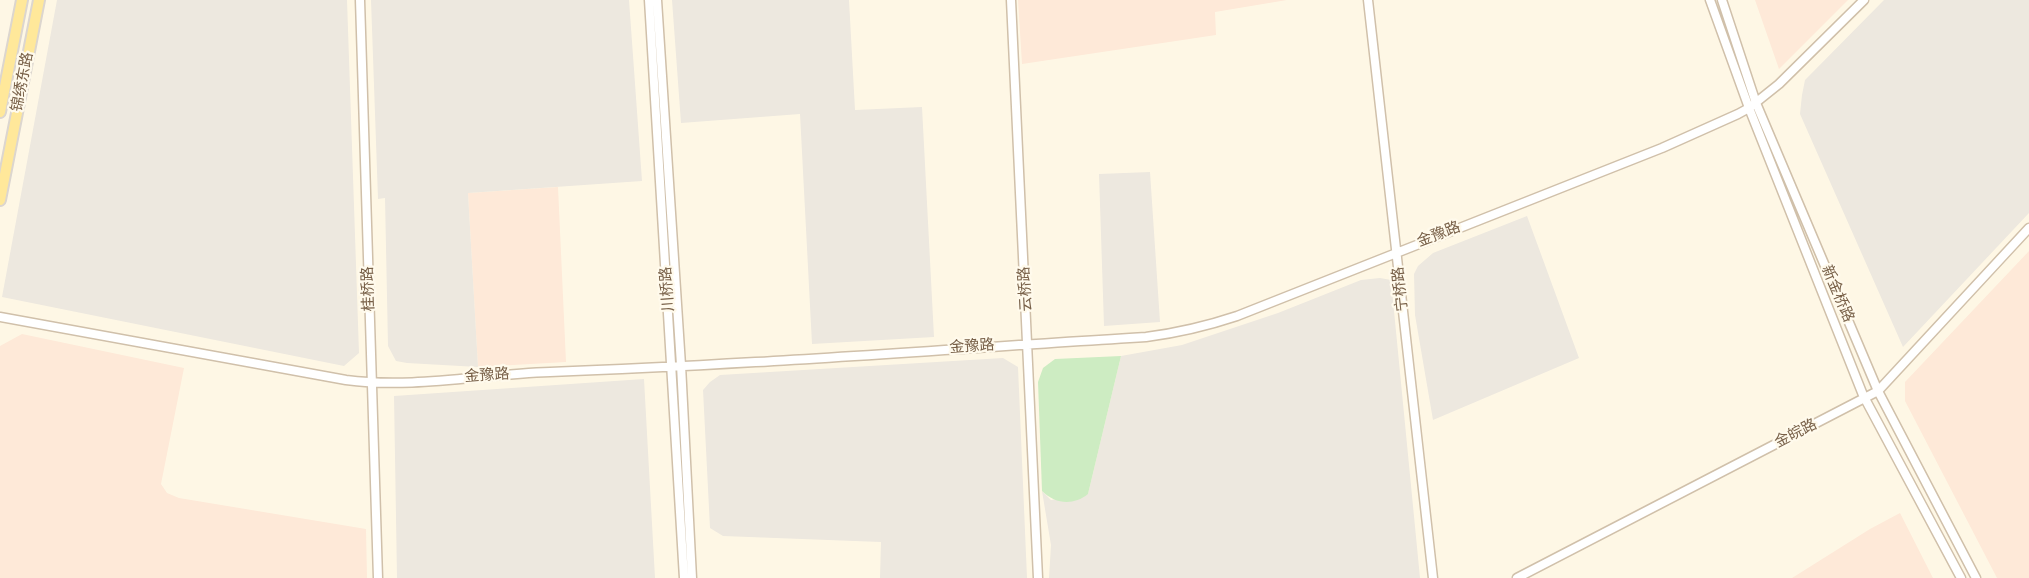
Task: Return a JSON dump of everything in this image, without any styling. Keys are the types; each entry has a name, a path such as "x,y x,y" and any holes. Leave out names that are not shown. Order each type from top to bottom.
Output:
{"main road":[{"name":"锦绣东路","path":"0,112 22,0"},
{"name":"锦绣东路","path":"0,200 39,0"}],"street":[{"name":"桂桥路","path":"360,0 378,578"},
{"name":"川桥路","path":"649,0 692,578"},
{"name":"川桥路","path":"657,0 677,365 684,578"},
{"name":"云桥路","path":"1011,0 1029,344 1038,578"},
{"name":"宁桥路","path":"1368,0 1433,578"},
{"name":"新金桥路","path":"1710,0 1753,106 1864,398 1961,578"},
{"name":"新金桥路","path":"1722,0 1753,106 1878,391 1976,578"},
{"name":"金豫路","path":"0,317 372,383 1146,337 1193,329 1237,315 1662,148 1753,106 1779,84 1864,0"},
{"name":"金皖路","path":"1517,578 1878,391 2029,228"}],"shaded area":[{"path":"57,0 347,0 359,353 344,366 2,297"},
{"path":"371,0 629,0 642,181 468,193 478,367 396,361 388,346 385,198 378,199"},
{"path":"672,0 849,0 855,110 922,107 934,337 812,344 800,114 681,123"},
{"path":"1018,0 1287,0 1215,12 1216,35 1022,64"},
{"path":"1755,0 1848,0 1779,69"},
{"path":"1884,0 2029,0 2029,213 1903,347 1800,114 1805,80"},
{"path":"1150,172 1160,322 1104,326 1099,174"},
{"path":"558,187 566,362 478,367 468,193"},
{"path":"1527,216 1579,358 1433,420 1415,315 1414,274 1418,266 1433,253"},
{"path":"2029,251 2029,578 1997,578 1905,401 1905,382"},
{"path":"1380,278 1391,280 1420,578 1049,578 1051,545 1042,491 1051,500 1088,494 1121,356 1182,345 1278,313 1361,280"},
{"path":"22,334 184,368 161,484 167,493 179,498 366,529 367,578 0,578 0,346"},
{"path":"1003,358 1018,367 1027,578 880,578 881,542 723,536 710,528 703,390 720,375"},
{"path":"644,379 655,578 397,578 394,396"},
{"path":"1900,513 1933,578 1792,578 1870,529"}],"green space":[{"path":"1121,356 1088,494 1070,502 1053,499 1042,491 1038,382 1043,368 1055,359"}]}
